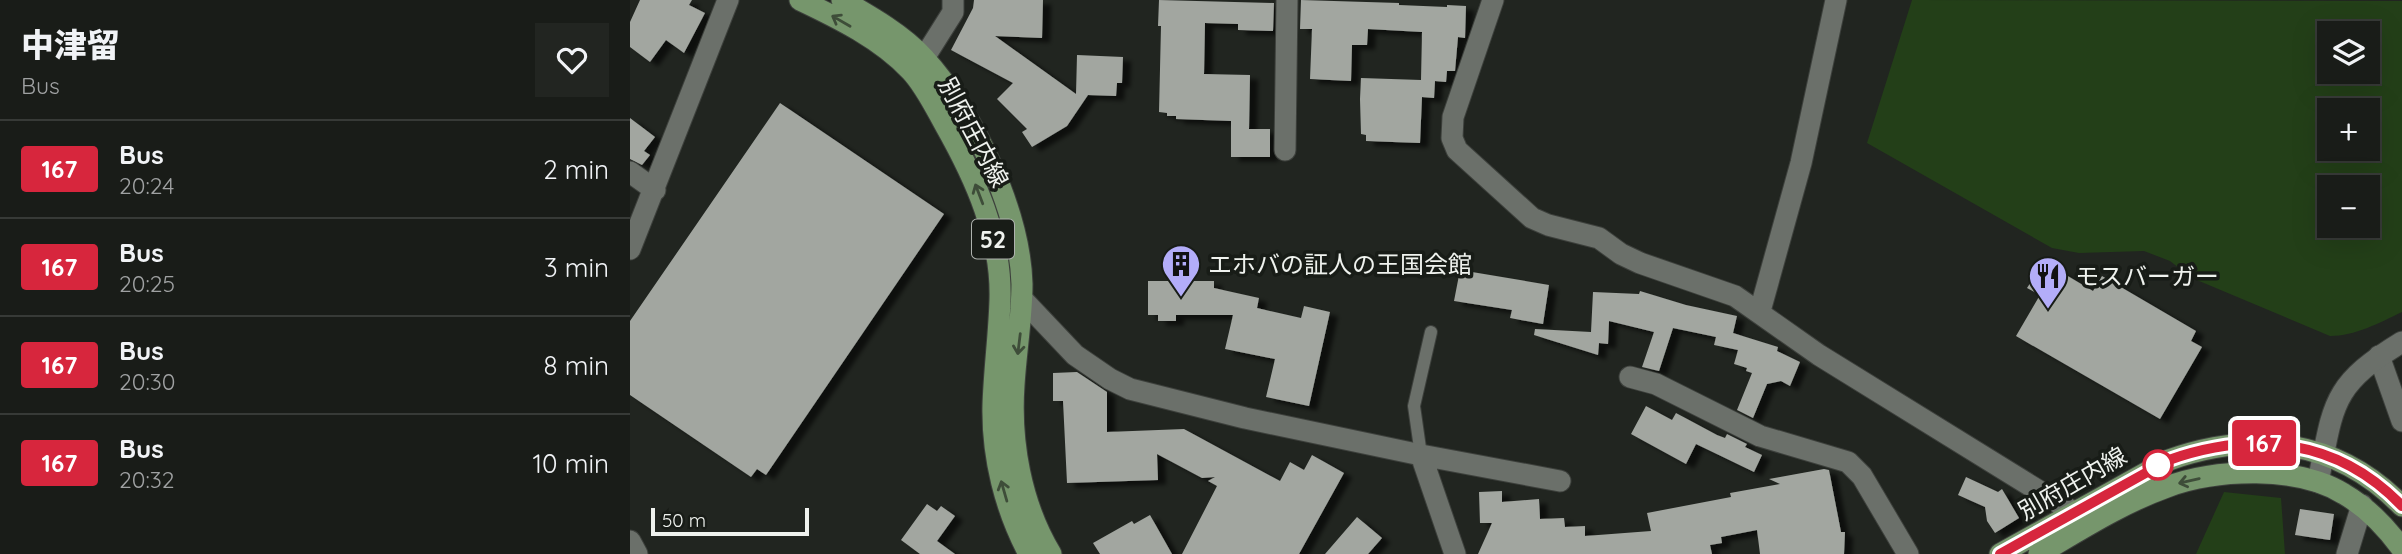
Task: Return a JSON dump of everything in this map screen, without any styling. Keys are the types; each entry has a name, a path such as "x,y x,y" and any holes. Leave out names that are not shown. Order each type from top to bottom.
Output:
{"main road":[{"name":"別府庄内線","path":"800,0 861,32 911,72 934,104 970,171 992,234 998,265 1000,298 993,406 995,447 1002,484 1013,519 1030,554"},
{"name":"別府庄内線","path":"842,0 870,16 924,58 971,127 994,171 1012,222 1020,263 1022,299 1013,405 1015,449 1038,530 1051,554"},
{"name":"別府庄内線","path":"2000,554 2146,470 2194,451 2238,443 2294,446 2324,454 2352,466 2402,506"},
{"name":"別府庄内線","path":"2039,554 2114,512 2180,482 2213,476 2251,474 2294,477 2318,482 2342,492 2362,506 2402,548"}],"street":[{"path":"630,249 727,0"},
{"path":"924,58 953,12 953,0"},
{"path":"1285,150 1287,0"},
{"path":"1493,0 1453,117 1452,138 1458,150 1532,218 1548,225 1599,238 1621,254 1640,263 1735,296 1819,355 2073,512"},
{"path":"1760,312 1804,151 1836,0"},
{"path":"630,172 654,190"},
{"path":"1022,299 1075,355 1110,379 1130,388 1245,418 1560,481"},
{"path":"2318,482 2333,413 2340,394 2357,373 2402,342"},
{"path":"2379,356 2402,421"},
{"path":"1630,377 1656,384 1760,436 1848,462 1863,476 1908,554"},
{"path":"1421,455 1455,554"},
{"path":"2347,554 2362,506"},
{"path":"630,541 637,554"}],"lane":[{"path":"1421,455 1414,406 1431,332"}],"green space":[{"path":"1912,0 2402,1 2402,312 2358,331 2330,336 2192,278 2170,261 2144,251 2079,253 2052,248 1867,143"},
{"path":"2224,492 2281,498 2285,554 2196,554"}],"building":[{"path":"640,0 692,0 689,5 705,13 684,53 666,40 650,62 630,47 630,22"},
{"path":"974,0 1043,0 1042,38 995,36 1076,94 1077,55 1123,57 1122,83 1117,83 1116,96 1088,95 1067,126 1032,147 1022,132 1027,129 997,99 1013,83 951,50 973,8"},
{"path":"1159,0 1274,3 1273,31 1238,30 1238,24 1205,23 1204,74 1250,75 1249,129 1270,129 1270,157 1231,157 1231,121 1176,119 1176,116 1159,112"},
{"path":"1301,0 1466,6 1465,38 1458,37 1455,71 1447,71 1446,82 1435,81 1434,98 1422,97 1420,143 1366,141 1366,135 1361,134 1360,99 1361,78 1421,80 1422,32 1368,29 1367,45 1352,45 1351,81 1310,79 1312,29 1300,29"},
{"path":"780,103 944,214 766,475 757,469 751,477 630,395 630,321"},
{"path":"630,118 655,137 644,151 650,155 642,165 630,159"},
{"path":"2056,269 2093,291 2102,276 2196,331 2191,341 2202,347 2160,419 2016,336 2040,295 2027,288 2038,271 2051,278"},
{"path":"1460,270 1549,285 1543,324 1510,318 1512,310 1454,301"},
{"path":"1148,281 1214,281 1214,288 1259,298 1257,308 1301,318 1304,306 1330,312 1309,406 1266,397 1275,359 1225,349 1233,315 1176,315 1176,321 1158,321 1158,315 1148,315"},
{"path":"1640,291 1737,316 1733,333 1778,347 1777,351 1800,362 1790,386 1781,381 1767,384 1753,418 1737,410 1752,373 1746,371 1747,368 1734,364 1738,350 1714,345 1716,337 1673,328 1659,371 1642,367 1654,332 1609,321 1608,344 1599,343 1598,355 1534,335 1535,329 1591,332 1593,292 1639,294"},
{"path":"1077,372 1107,392 1107,432 1184,429 1280,481 1290,462 1304,470 1312,455 1344,473 1299,554 1182,554 1217,486 1208,481 1215,477 1202,478 1157,454 1158,480 1067,483 1063,401 1053,401 1053,373"},
{"path":"1646,406 1672,420 1676,413 1717,435 1725,438 1727,434 1747,444 1745,447 1762,455 1754,472 1696,444 1686,464 1631,434"},
{"path":"1829,470 1841,532 1845,532 1844,554 1760,554 1757,530 1721,537 1722,543 1710,545 1712,554 1478,554 1492,523 1480,523 1479,492 1502,491 1502,502 1539,499 1540,519 1564,518 1565,527 1585,526 1585,536 1651,531 1647,513 1731,497 1730,493 1780,484 1769,479"},
{"path":"1966,477 1998,492 2002,489 2019,518 1995,533 1987,521 1985,507 1958,495"},
{"path":"927,504 937,511 941,506 955,516 937,541 955,554 920,554 901,540"},
{"path":"2300,509 2334,514 2330,540 2295,535"},
{"path":"1150,515 1172,554 1100,554 1093,543 1132,521 1134,524"},
{"path":"1357,517 1382,538 1368,554 1325,554"}],"bus line":[{"name":"167","path":"2000,554 2146,470 2194,451 2238,443 2294,446 2324,454 2352,466 2388,491 2402,506"}],"place":[{"name":"エホバの証人の王国会館","path":"1181,298"},
{"name":"モスバーガー","path":"2048,310"}]}
